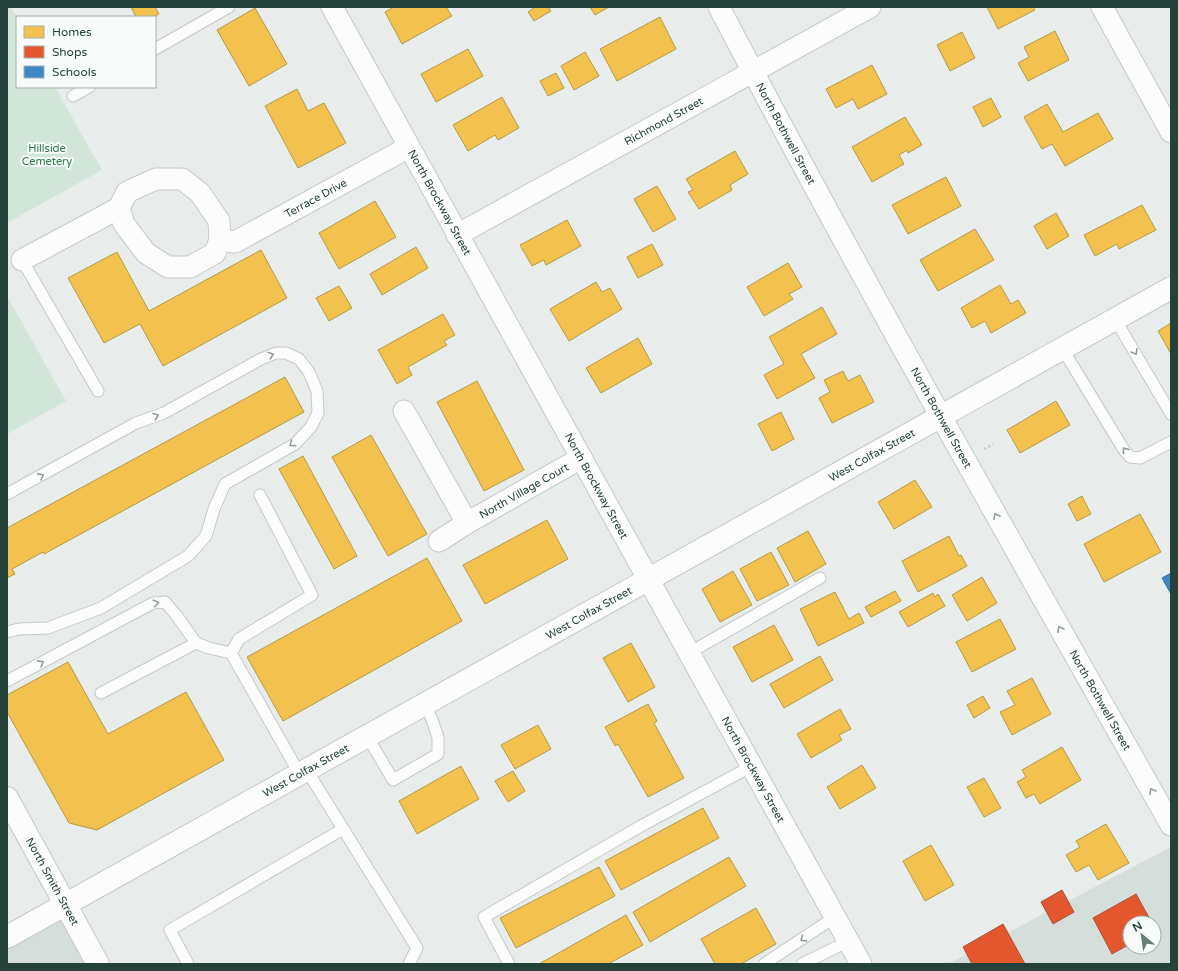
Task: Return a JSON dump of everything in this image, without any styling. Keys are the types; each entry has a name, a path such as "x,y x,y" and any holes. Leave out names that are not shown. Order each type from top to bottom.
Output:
{"street":[{"name":"North Brockway Street","path":"332,7 861,964"},
{"name":"North Bothwell Street","path":"719,7 752,72 940,416 1171,825"},
{"name":"Richmond Street","path":"457,235 870,7"},
{"path":"1102,7 1171,132"},
{"name":"Terrace Drive","path":"220,240 235,242 409,147"},
{"path":"22,260 119,208 127,192 156,179 182,179 200,193 219,221 220,240 216,253 190,267 168,267 146,253 124,224 119,208"},
{"name":"West Colfax Street","path":"7,937 1171,288"},
{"name":"North Village Court","path":"404,411 467,524"},
{"name":"North Village Court","path":"439,541 581,458"},
{"name":"North Smith Street","path":"7,798 98,964"}],"lane":[{"path":"156,48 229,7"},
{"path":"73,96 87,88"},
{"path":"22,260 98,391"},
{"path":"1115,319 1171,414"},
{"path":"1062,348 1124,450 1130,457 1140,458 1171,442"},
{"path":"7,494 136,423 164,413 261,359 276,353 286,353 299,359 309,372 317,391 318,412 311,427 295,444 225,484 214,509 206,536 188,556 101,608 48,628 19,629 7,632"},
{"path":"231,653 239,639 312,595 260,495"},
{"path":"689,654 820,578"},
{"path":"7,682 153,603 165,602 196,643 209,648 231,653 303,771 343,829 417,948 409,964"},
{"path":"101,693 196,643"},
{"path":"367,736 393,780 438,754 438,737 426,703"},
{"path":"509,964 484,917 641,826 752,766"},
{"path":"188,964 170,930 343,829"},
{"path":"764,964 836,918"},
{"path":"802,964 849,941"}],"path":[{"path":"979,452 994,444"}],"shaded area":[{"path":"1171,847 1171,964 948,964"},
{"path":"66,905 98,964 7,964 7,937"}],"green space":[{"name":"Hillside Cemetery","path":"7,7 11,7 16,16 16,88 56,88 102,170 7,223"},
{"path":"7,296 66,401 7,434"}],"building: Homes":[{"path":"131,7 155,7 159,14 155,16 136,16"},
{"path":"394,7 446,7 452,16 402,44 385,12"},
{"path":"535,7 548,7 551,11 534,21 528,12"},
{"path":"590,7 609,7 595,15"},
{"path":"987,7 1033,7 1035,10 998,29"},
{"path":"255,8 287,64 249,86 217,30"},
{"path":"660,17 676,49 617,81 600,49"},
{"path":"1055,31 1069,60 1028,81 1018,63 1029,57 1024,47"},
{"path":"962,32 975,58 950,71 937,45"},
{"path":"468,49 483,76 436,102 421,74"},
{"path":"585,52 599,76 574,90 561,66"},
{"path":"872,65 887,94 858,109 853,99 836,108 826,89"},
{"path":"556,73 564,88 548,96 540,81"},
{"path":"297,89 308,111 324,103 346,143 298,168 265,106"},
{"path":"502,97 519,128 498,140 495,135 468,151 453,125"},
{"path":"991,98 1001,117 983,127 973,107"},
{"path":"1047,104 1063,132 1098,113 1113,139 1065,166 1052,144 1042,149 1024,117"},
{"path":"905,117 922,145 908,153 907,150 899,155 904,164 872,182 852,147"},
{"path":"735,151 748,174 730,185 732,190 699,209 688,192 693,190 686,179"},
{"path":"946,177 961,206 908,234 892,205"},
{"path":"657,186 676,219 653,232 634,199"},
{"path":"375,201 396,237 339,269 319,233"},
{"path":"1142,205 1156,230 1119,249 1117,244 1095,256 1084,235"},
{"path":"1056,213 1069,236 1047,249 1034,226"},
{"path":"567,220 581,246 546,265 544,260 532,266 520,245"},
{"path":"975,229 994,260 938,291 920,260"},
{"path":"652,244 663,265 638,278 627,257"},
{"path":"416,247 428,268 382,295 370,274"},
{"path":"261,250 287,298 163,366 140,324 104,343 68,278 117,252 149,311"},
{"path":"788,263 802,287 789,294 793,299 764,316 747,287"},
{"path":"596,282 602,292 610,288 622,309 569,341 550,309"},
{"path":"1000,285 1011,304 1018,300 1026,313 991,333 985,321 972,328 961,308"},
{"path":"339,286 352,308 329,321 316,298"},
{"path":"822,307 837,334 801,354 815,378 777,399 764,375 784,364 769,337"},
{"path":"443,314 455,335 444,341 447,345 408,367 412,375 397,384 378,350"},
{"path":"1171,323 1171,354 1158,331"},
{"path":"638,338 652,364 601,393 586,368"},
{"path":"843,371 848,381 860,375 874,402 832,423 819,398 830,392 824,380"},
{"path":"285,377 304,412 44,554 43,552 12,569 15,574 7,578 7,528"},
{"path":"477,381 524,470 484,491 437,402"},
{"path":"1056,401 1070,425 1020,453 1007,430"},
{"path":"781,412 794,439 772,451 758,424"},
{"path":"371,435 427,534 388,556 332,457"},
{"path":"303,456 357,556 334,569 279,469"},
{"path":"915,480 932,507 894,529 878,502"},
{"path":"1082,496 1091,514 1077,521 1068,504"},
{"path":"1140,514 1161,552 1104,582 1084,544"},
{"path":"547,520 568,559 485,604 463,565"},
{"path":"808,531 826,564 795,582 777,548"},
{"path":"949,536 959,556 961,555 967,566 918,592 902,561"},
{"path":"771,552 789,585 757,601 740,569"},
{"path":"427,558 462,621 283,721 247,657"},
{"path":"733,571 752,605 720,622 702,589"},
{"path":"982,577 997,603 967,621 952,595"},
{"path":"895,591 901,601 871,617 865,607"},
{"path":"835,592 849,619 859,613 864,623 818,646 800,609"},
{"path":"933,593 935,597 938,594 945,606 908,627 899,612"},
{"path":"1000,619 1016,649 972,672 956,642"},
{"path":"774,625 793,660 752,682 733,647"},
{"path":"631,643 655,687 628,702 603,658"},
{"path":"820,656 833,680 784,708 770,684"},
{"path":"68,662 108,734 186,692 224,760 97,830 69,823 7,712 7,695"},
{"path":"1032,678 1051,714 1012,735 1000,712 1015,705 1007,691"},
{"path":"983,696 990,708 974,718 967,705"},
{"path":"648,704 657,721 654,723 684,778 648,797 618,744 615,746 605,727"},
{"path":"840,709 851,729 839,735 842,740 811,758 797,734"},
{"path":"538,725 551,749 515,769 501,745"},
{"path":"1062,747 1081,780 1040,804 1034,794 1026,798 1017,782 1026,777 1022,770"},
{"path":"862,765 876,788 840,809 827,787"},
{"path":"461,766 479,799 417,834 399,801"},
{"path":"513,771 525,791 508,802 495,781"},
{"path":"984,778 1001,808 984,817 967,787"},
{"path":"703,808 719,838 621,890 605,861"},
{"path":"1106,824 1129,863 1098,880 1089,865 1076,872 1066,855 1080,847 1076,841"},
{"path":"931,845 954,885 925,901 903,861"},
{"path":"729,857 746,886 650,942 633,912"},
{"path":"599,867 615,896 516,948 500,918"},
{"path":"756,908 776,944 741,964 715,964 701,939"},
{"path":"626,915 643,945 608,964 539,964"}],"building: Shops":[{"path":"1062,890 1074,912 1053,924 1041,902"},
{"path":"1136,894 1148,915 1122,915 1122,948 1112,954 1093,918"},
{"path":"1003,924 1025,964 972,964 963,947"}],"building: Schools":[{"path":"1171,573 1171,594 1162,578"}]}
